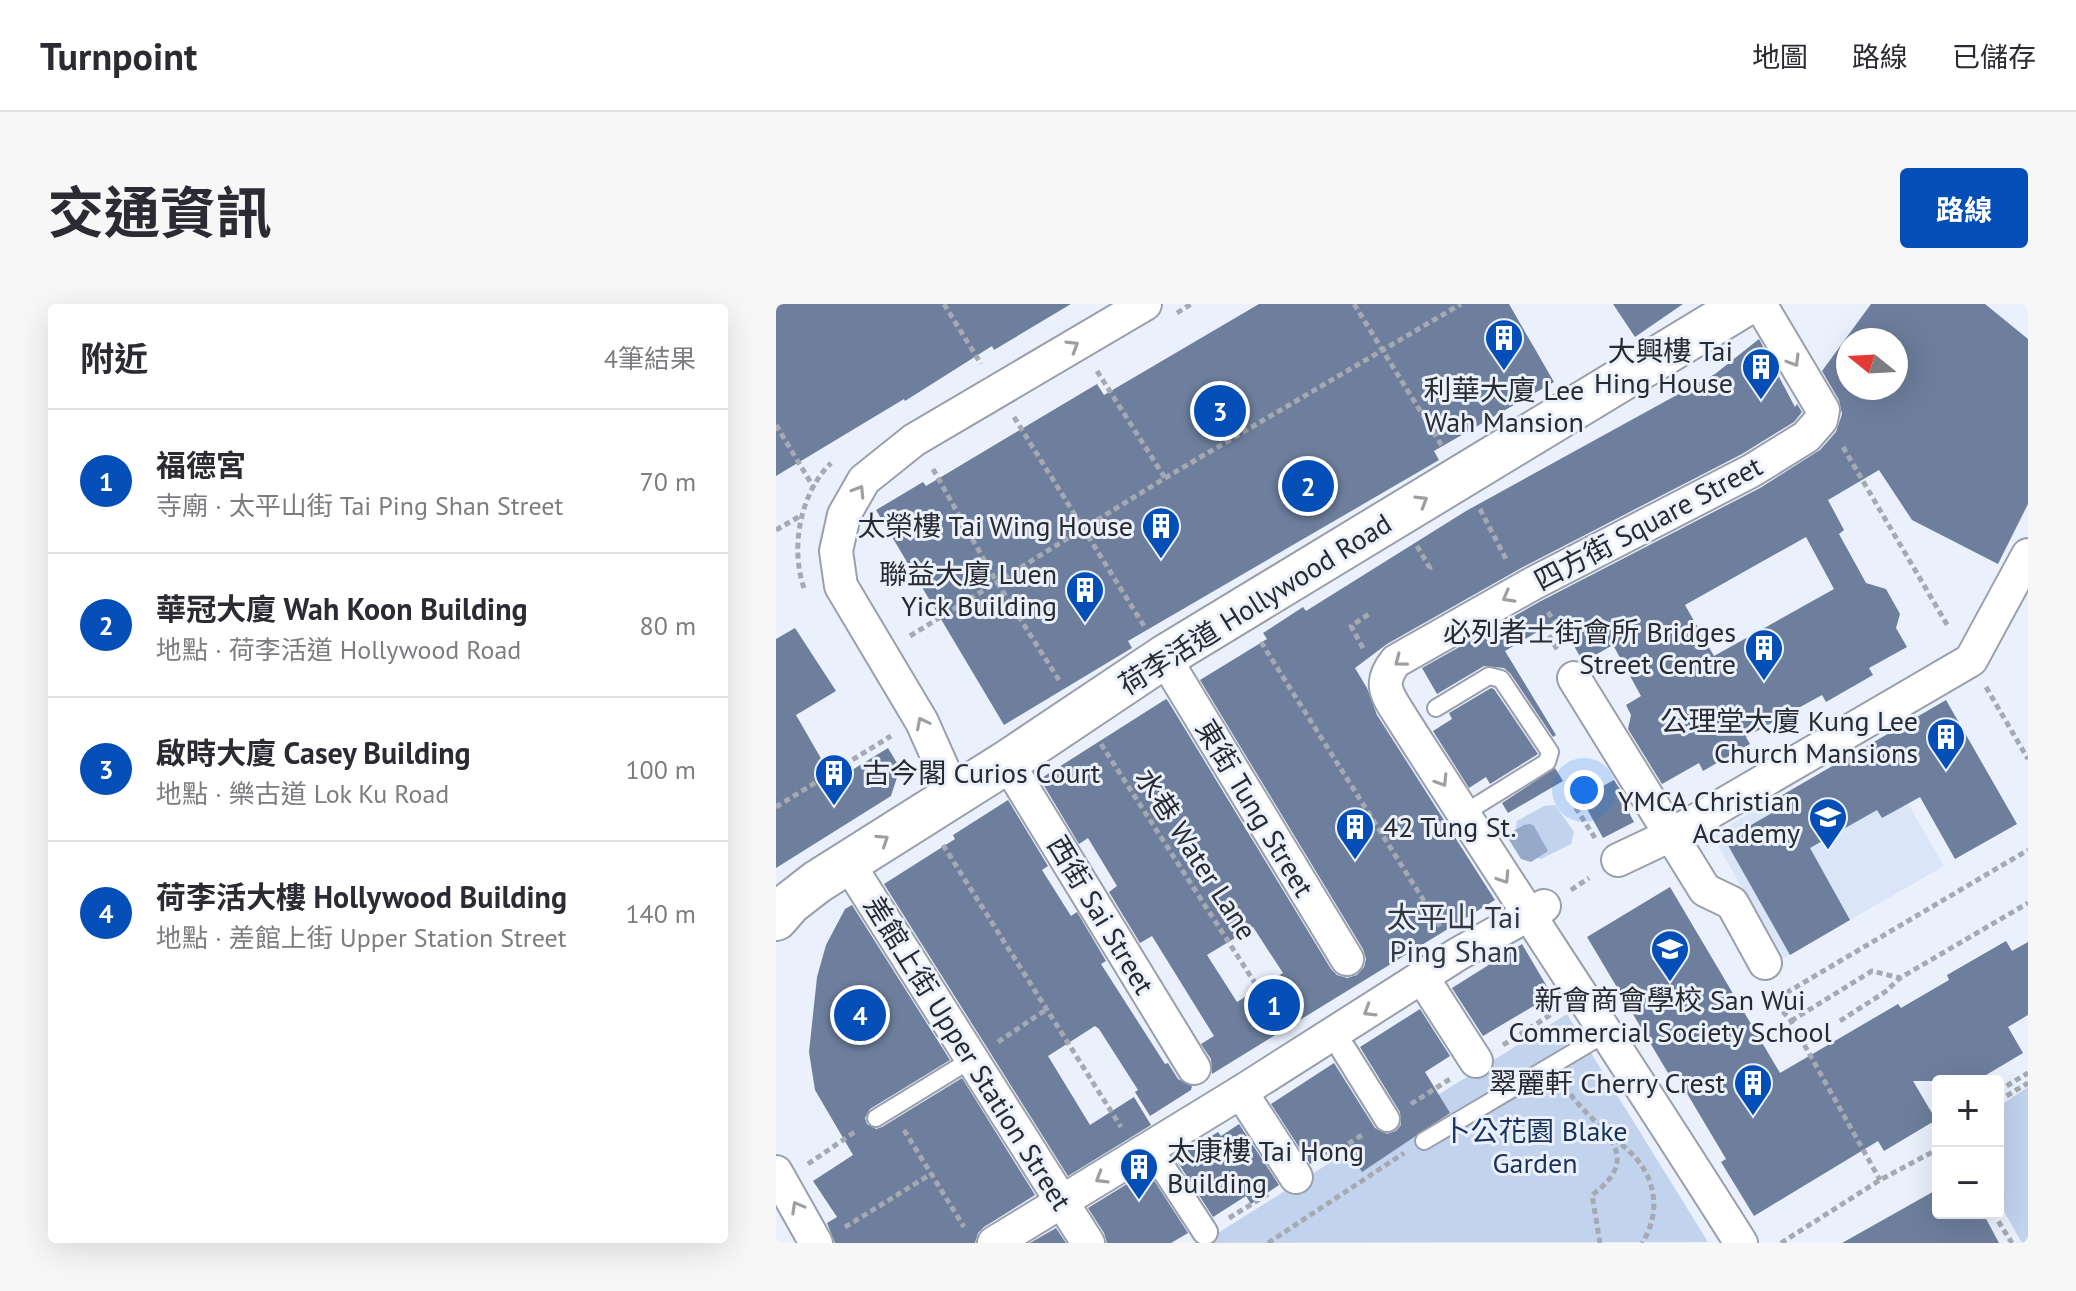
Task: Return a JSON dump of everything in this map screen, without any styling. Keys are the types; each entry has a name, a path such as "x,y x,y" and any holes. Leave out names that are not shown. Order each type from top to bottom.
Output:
{"street":[{"name":"荷李活道 Hollywood Road","path":"776,919 790,903 817,882 1007,762 1157,647 1746,304"},
{"path":"1760,304 1823,410 1829,428"},
{"path":"954,794 922,722 841,586 836,551 844,515 864,480 914,440 1156,312"},
{"name":"四方街 Square Street","path":"1741,1243 1608,1032 1537,910 1463,814 1389,696 1384,682 1386,673 1396,661 1532,584 1751,471 1806,437 1829,428"},
{"path":"1618,860 1671,835 1971,660 2028,555"},
{"name":"東街 Tung Street","path":"1157,647 1347,959"},
{"path":"1574,678 1705,890 1732,903 1764,977"},
{"name":"西街 Sai Street","path":"1007,762 1194,1068"},
{"name":"差館上街 Upper Station Street","path":"848,863 980,1053 1088,1243"},
{"path":"994,1243 1422,977 1537,910"},
{"path":"1422,977 1487,1055"},
{"path":"1344,1050 1387,1119"},
{"path":"1241,1092 1296,1177"},
{"path":"1160,1163 1205,1232"},
{"path":"787,1172 825,1239"}],"lane":[{"path":"1436,708 1489,676 1501,679 1550,752 1547,762 1463,814"},
{"path":"1424,1141 1608,1032"},
{"path":"883,1114 980,1053"}],"path":[{"path":"944,304 983,367"},
{"path":"1156,312 1191,304"},
{"path":"1354,304 1433,431"},
{"path":"900,643 1165,478 1461,304"},
{"path":"1092,364 1165,478"},
{"path":"1012,413 1157,647"},
{"path":"776,425 814,488"},
{"path":"1829,428 1957,641"},
{"path":"806,592 798,559 802,515 825,469 841,454"},
{"path":"929,460 996,581 1062,685"},
{"path":"1477,504 1514,575"},
{"path":"776,530 802,515"},
{"path":"1420,552 1430,568 1426,570"},
{"path":"1546,609 1562,634 1566,632"},
{"path":"1534,610 1574,678"},
{"path":"1351,626 1369,614"},
{"path":"1260,640 1439,924"},
{"path":"1984,685 2028,759"},
{"path":"884,723 899,748"},
{"path":"776,807 892,736"},
{"name":"水巷 Water Lane","path":"1119,770 1284,1028"},
{"path":"1595,839 1570,799 1607,778"},
{"path":"944,845 1109,1107"},
{"path":"1774,1000 2028,850"},
{"path":"1537,910 1618,860"},
{"path":"1840,1021 1885,992 1900,978 2028,903"},
{"path":"1791,1021 1872,971 1900,978"},
{"path":"1764,977 1774,1000 1791,1021 1880,1180"},
{"path":"980,1053 1047,1009"},
{"path":"1487,1055 1554,1013"},
{"path":"1552,1063 1578,1106 1638,1159 1647,1173 1655,1206 1652,1222 1642,1243"},
{"path":"2004,1087 2028,1073"},
{"path":"2004,1097 2028,1083"},
{"path":"883,1114 931,1174 954,1210"},
{"path":"787,1172 848,1136"},
{"path":"1600,1243 1592,1195 1603,1187 1612,1174 1616,1145 1612,1138"},
{"path":"1268,1243 1424,1141"},
{"path":"1781,1243 1932,1151"},
{"path":"1369,1167 1374,1173"},
{"path":"825,1239 931,1174"},
{"path":"1997,1219 2012,1243"}],"shaded area":[{"name":"YMCA Christian Academy","path":"1873,743 1944,866 1782,959 1712,835"},
{"path":"1530,824 1548,851 1531,862 1521,859 1506,835"}],"green space":[{"path":"1555,805 1574,832 1571,844 1541,859 1520,854 1513,843 1517,821 1544,806"},
{"name":"卜公花園 Blake Garden","path":"1567,1014 1708,1242 1202,1243"},
{"path":"2028,1087 2028,1243 2022,1243 2004,1212 2004,1103"}],"building":[{"path":"776,304 1071,304 994,350 992,346 776,476"},
{"path":"1259,304 1509,304 1554,382 1434,451 1439,460 1128,641 1132,648 1004,725 876,510 923,482 926,486 1097,384 1104,395"},
{"path":"1613,304 1683,304 1635,337"},
{"path":"1871,304 1985,304 2028,339 2028,504 1998,564 1912,520 1879,470 1828,500 1844,530 1839,534 1866,583 1886,589 1900,614 1896,628 1907,647 1869,668 1873,675 1826,702 1822,695 1746,737 1750,744 1703,771 1699,763 1662,784 1628,729 1631,715 1626,705 1641,696 1613,645 1583,662 1559,619 1505,651 1556,735 1553,737 1504,668 1484,666 1437,694 1422,668 1541,601 1760,488 1820,450 1836,432 1842,414 1839,400 1908,400 1908,328 1853,328","holes":["1806,537 1834,589 1714,656 1685,605"]},
{"path":"1759,339 1795,407 1797,404 1802,412 1794,422 1742,454 1523,567 1387,644 1355,668 1377,715 1495,900 1212,1074 1211,1059 1201,1044 1214,1036 1152,936 1140,943 1109,892 1117,886 1088,838 1079,844 1040,779 1166,699 1331,969 1347,978 1357,975 1366,959 1363,949 1200,680 1267,639 1263,633 1303,607 1306,611 1466,511 1715,374","holes":["1253,927 1283,973 1237,1002 1207,955"]},
{"path":"1836,352 1836,395 1822,371"},
{"path":"795,628 836,691 796,715 834,781 888,748 900,768 891,796 776,868 776,639"},
{"path":"1491,688 1538,754 1490,784 1486,777 1469,788 1433,731 1452,719 1449,713"},
{"path":"1946,700 2017,824 1955,859 1920,797 1882,818 1877,810 1810,848 1850,920 1790,955 1725,840 1772,813 1767,804"},
{"path":"1555,768 1563,781 1508,813 1502,803"},
{"path":"1614,780 1629,803 1625,805 1634,822 1603,838 1581,798"},
{"path":"1008,800 1048,866 1042,870 1071,916 1077,912 1106,961 1101,964 1165,1064 1168,1063 1178,1079 1192,1086 1191,1090 1150,1116 1135,1092 1138,1090 1095,1026 1048,1056 1090,1125 1134,1097 1151,1125 1068,1176 884,884 955,839 953,835"},
{"path":"1670,887 1780,1073 1898,1004 1901,1008 1949,980 1947,975 2006,941 2012,951 2028,942 2028,1015 2008,1027 2023,1053 1986,1075 1932,1075 1932,1081 1913,1081 1932,1113 1932,1122 1884,1151 1878,1141 1754,1216 1721,1162 1726,1159 1676,1075 1671,1078 1587,937"},
{"path":"852,905 950,1060 870,1109 865,1118 867,1124 876,1129 882,1127 962,1078 1035,1195 984,1227 975,1243 835,1243 827,1223 837,1217 813,1181 853,1155 815,1090 809,1052 817,977 826,945 845,909"},
{"path":"1522,944 1552,995 1483,1036 1452,988"},
{"path":"1420,1009 1450,1056 1425,1072 1450,1113 1362,1172 1344,1144 1310,1164 1271,1104 1334,1063 1375,1128 1387,1134 1396,1131 1401,1125 1400,1112 1360,1047"},
{"path":"1239,1124 1279,1185 1251,1204 1246,1196 1213,1217 1175,1158 1218,1132 1221,1136"},
{"name":"太康樓 Tai Hong Building","path":"1148,1171 1188,1233 1171,1243 1107,1243 1088,1208"},
{"path":"1932,1192 1932,1219 1986,1219 1999,1243 1842,1243"},
{"path":"1056,1228 1066,1243 1030,1243"}],"place":[{"name":"利華大廈 Lee Wah Mansion","path":"1504,372"},
{"name":"大興樓 Tai Hing House","path":"1761,401"},
{"name":"啟時大廈 Casey Building","path":"1220,411"},
{"name":"華冠大廈 Wah Koon Building","path":"1308,486"},
{"name":"太榮樓 Tai Wing House","path":"1161,560"},
{"name":"聯益大廈 Luen Yick Building","path":"1085,624"},
{"name":"必列者士街會所 Bridges Street Centre","path":"1764,682"},
{"name":"公理堂大廈 Kung Lee Church Mansions","path":"1946,771"},
{"name":"古今閣 Curios Court","path":"834,807"},
{"name":"YMCA Christian Academy","path":"1828,851"},
{"name":"42 Tung St.","path":"1355,861"},
{"name":"新會商會學校 San Wui Commercial Society School","path":"1670,983"},
{"name":"福德宮","path":"1274,1005"},
{"name":"荷李活大樓 Hollywood Building","path":"860,1015"},
{"name":"翠麗軒 Cherry Crest","path":"1753,1117"},
{"name":"太康樓 Tai Hong Building","path":"1139,1201"}],"district":[{"name":"太平山 Tai Ping Shan","path":"1454,935"}]}
